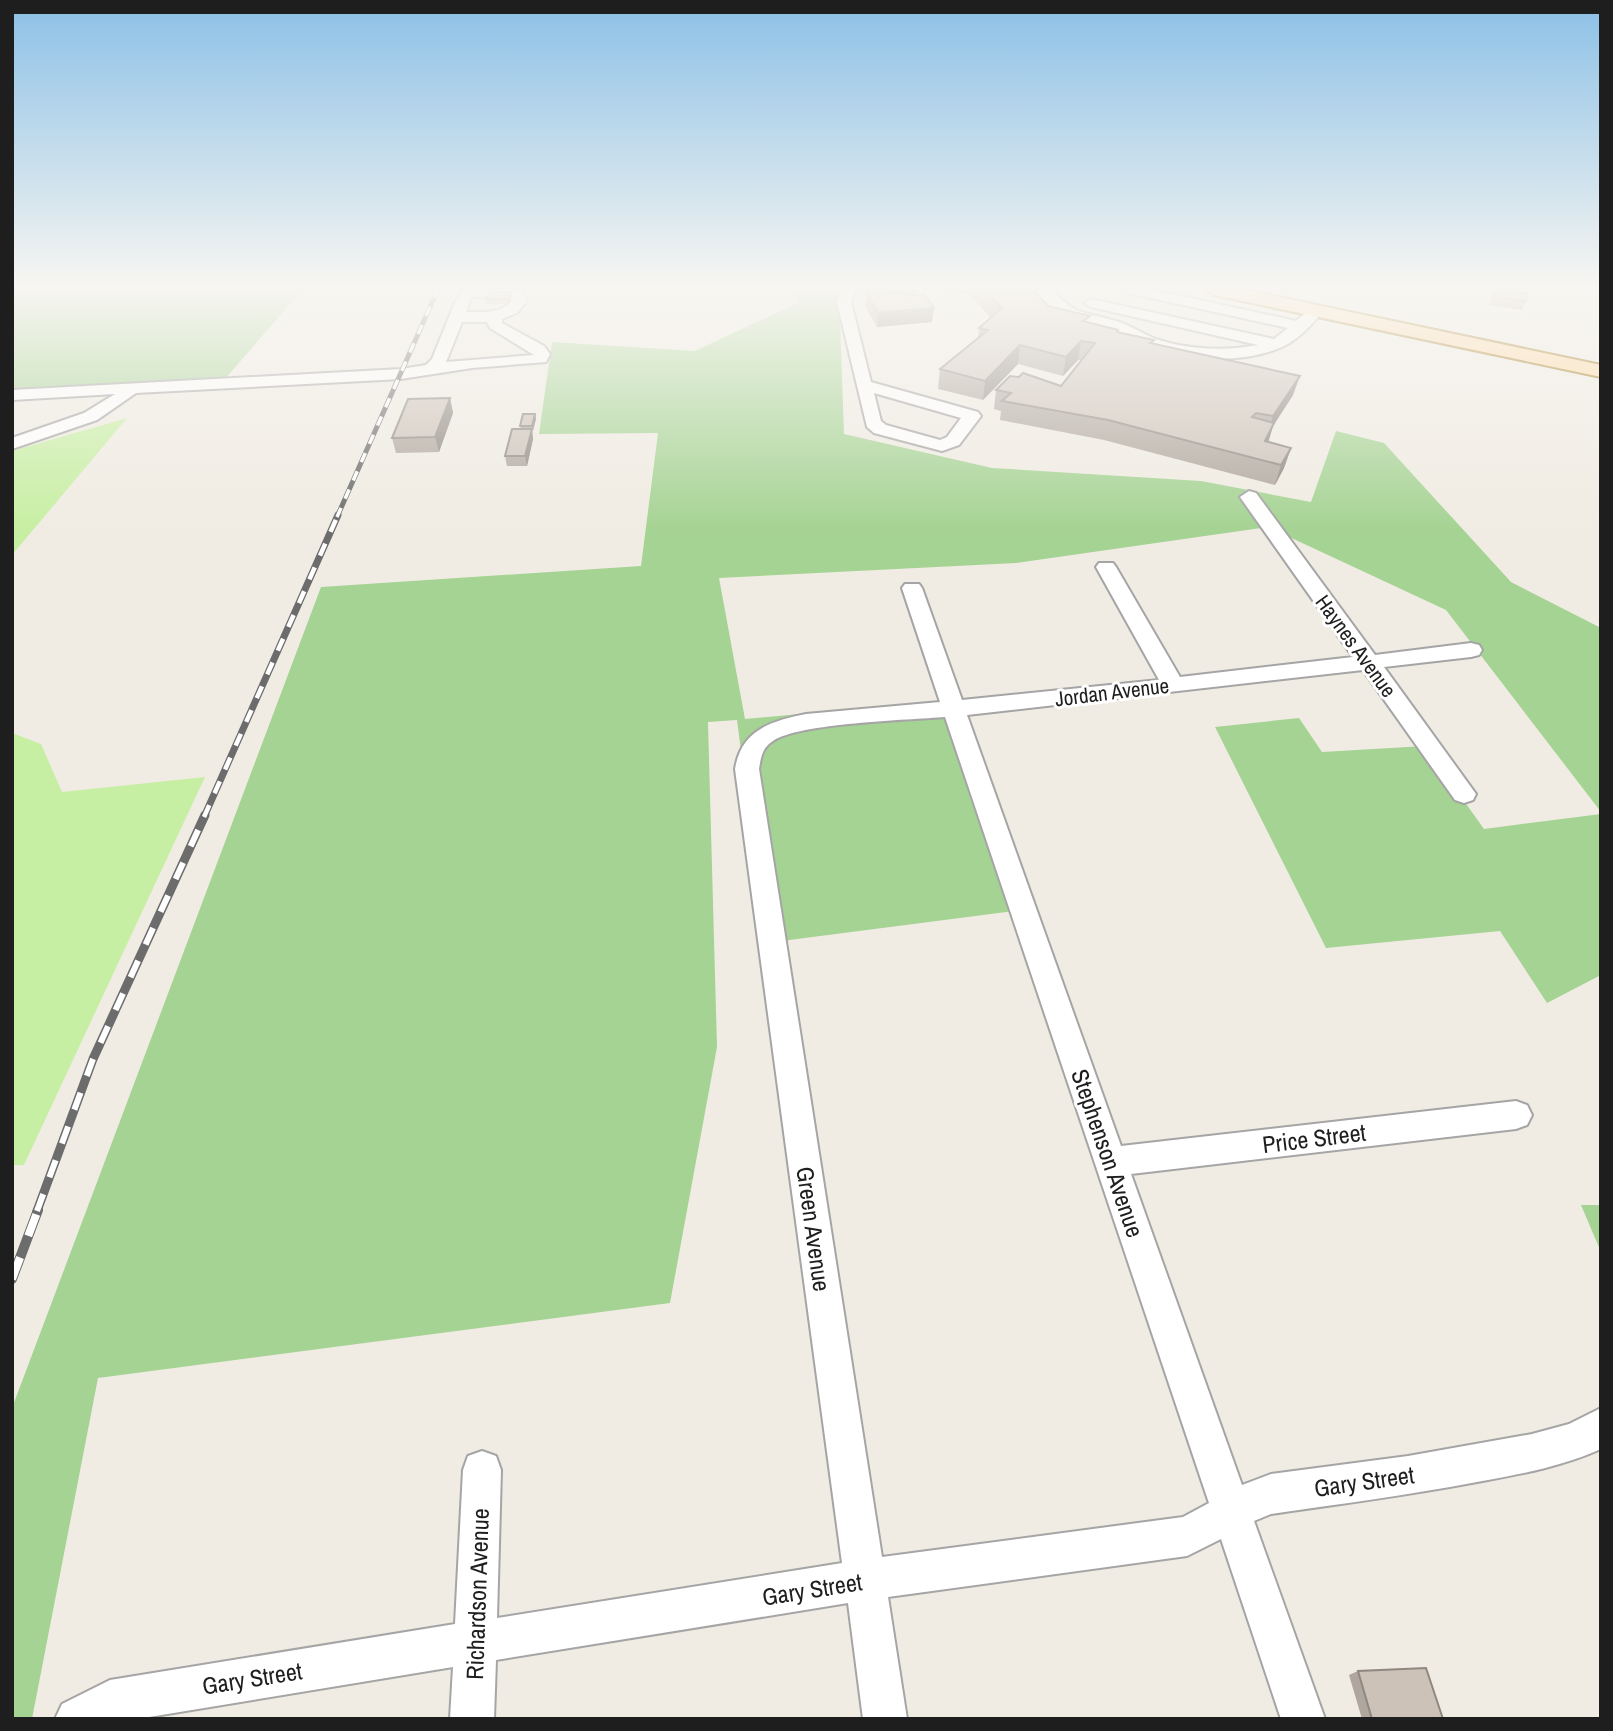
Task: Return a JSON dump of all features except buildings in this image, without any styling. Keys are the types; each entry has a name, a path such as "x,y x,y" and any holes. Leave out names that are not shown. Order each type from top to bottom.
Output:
{"street":[{"path":"12,395 401,374 426,370"},
{"path":"860,370 868,403 963,429 971,421 970,414 864,385"},
{"path":"12,444 77,422 117,403 131,389"},
{"name":"Haynes Avenue","path":"1249,497 1464,794"},
{"path":"1105,567 1173,685"},
{"name":"Stephenson Avenue","path":"912,588 1303,1719"},
{"name":"Jordan Avenue","path":"757,741 779,728 806,722 955,709 1471,650"},
{"name":"Green Avenue","path":"757,741 749,752 747,769 885,1719"},
{"name":"Price Street","path":"1111,1162 1516,1115"},
{"name":"Gary Street","path":"78,1719 110,1702 187,1688 865,1580 1187,1536 1271,1494 1440,1470 1541,1451 1585,1438 1601,1427"},
{"name":"Richardson Avenue","path":"472,1719 482,1470"}],"green space":[{"path":"12,370 233,370 224,380 12,393"},
{"path":"548,370 842,370 844,434 992,468 1201,481 1311,502 1336,431 1384,443 1511,582 1601,628 1601,812 1446,610 1268,527 1016,563 719,578 745,719 953,700 1022,910 766,943 737,720 708,722 717,1047 670,1303 98,1378 32,1719 12,1719 12,1408 321,587 641,566 658,433 539,434"},
{"path":"127,418 12,555 12,451"},
{"path":"1299,718 1322,752 1425,746 1484,829 1601,814 1601,975 1547,1003 1500,931 1326,948 1215,727"},
{"path":"12,733 41,744 62,792 205,777 24,1165 12,1165"},
{"path":"1581,1205 1601,1205 1601,1252"}],"railway":[{"path":"337,517 402,370"},
{"path":"204,817 338,515"},
{"path":"37,1211 93,1059 205,815"},
{"path":"12,1279 38,1210"}]}
